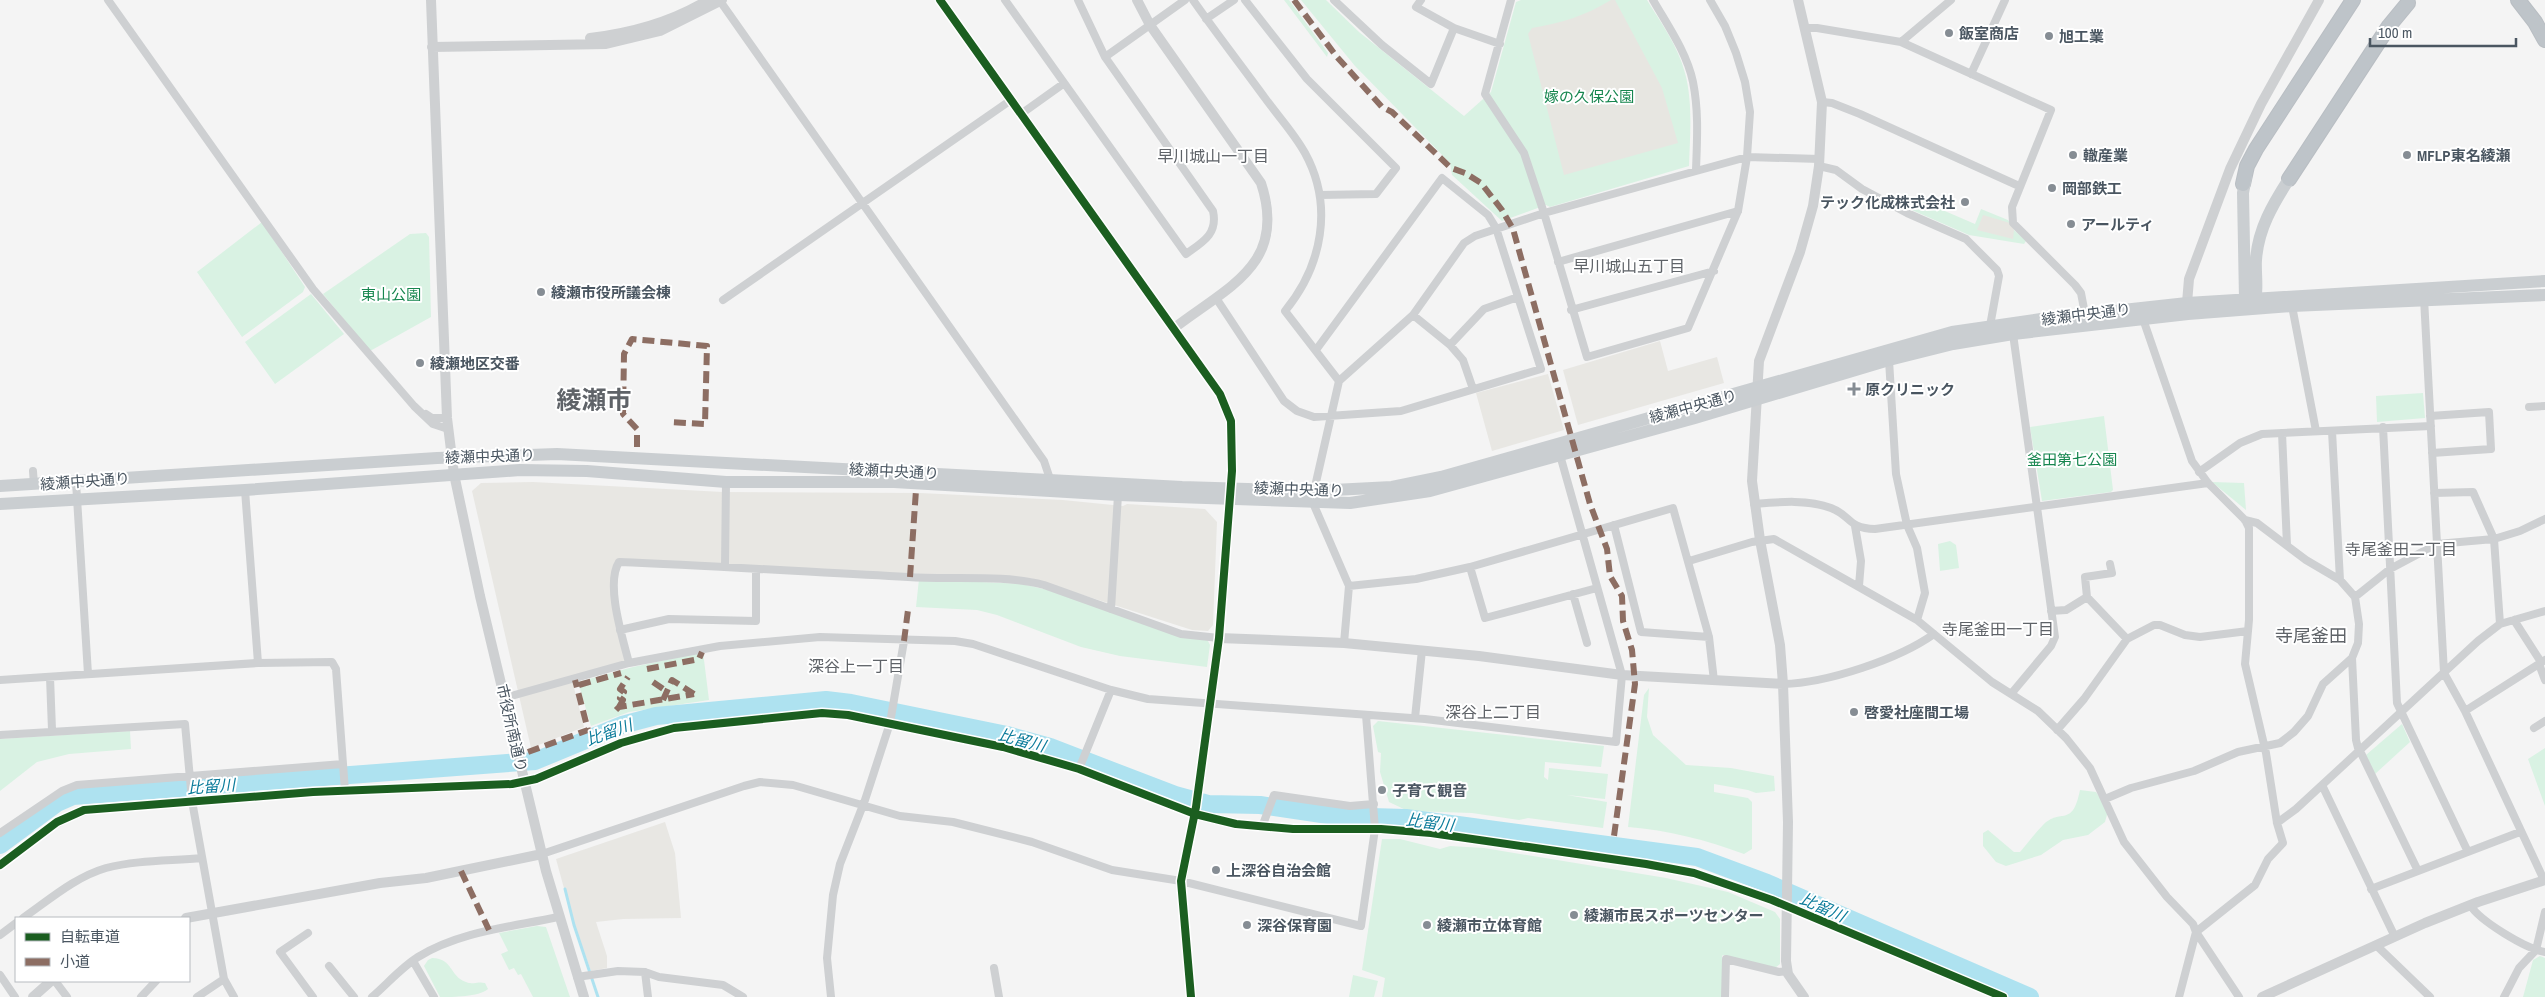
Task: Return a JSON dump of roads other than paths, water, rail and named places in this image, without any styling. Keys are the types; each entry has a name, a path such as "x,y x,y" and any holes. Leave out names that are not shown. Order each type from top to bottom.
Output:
{"highway":[{"path":"2244,184 2250,158 2353,0"},
{"path":"2518,0 2536,22 2545,40"},
{"path":"2289,179 2326,121 2335,95 2372,38 2410,1"},
{"path":"2264,147 2318,69 2336,24"}],"main road":[{"path":"2251,304 2244,184 2250,167 2264,147"},
{"path":"2251,304 2260,235 2270,210 2289,179"},
{"name":"綾瀬中央通り","path":"1756,394 1896,346 1952,332 1990,326 2188,303 2292,306 2545,281"},
{"name":"綾瀬中央通り","path":"0,504 245,490 520,470 578,471 726,482 894,482 1118,495 1230,493 1313,497 1350,503 1430,491 1756,394 1953,344 2013,334 2251,304 2424,294 2545,295"},
{"name":"綾瀬中央通り","path":"0,486 451,457 557,454 1050,479 1182,487 1230,493"}],"street":[{"path":"108,0 313,289 414,406 433,424 447,424"},
{"name":"市役所南通り","path":"430,0 447,424 451,457 504,698 542,854 558,917 584,997"},
{"path":"565,44 641,29 677,16 708,0"},
{"path":"432,47 606,44 643,36 682,21 721,0 1044,461 1050,479"},
{"path":"940,0 1227,406 1233,436 1220,638 1196,810 1181,881 1191,997"},
{"path":"1010,2 1063,84 1186,254 1208,239 1215,220 1213,211 1105,57 1078,0"},
{"path":"1137,0 1150,25 1260,183 1266,200 1268,229 1259,258 1240,280 1173,330"},
{"path":"1105,57 1185,0"},
{"path":"1193,0 1304,152 1320,195 1322,218 1320,241 1312,268 1300,292 1285,311 1339,381"},
{"path":"1206,19 1234,0"},
{"path":"1245,0 1307,80 1396,168 1376,194 1320,195"},
{"path":"1334,0 1382,45 1431,84 1454,28"},
{"path":"1409,0 1419,3 1454,28 1500,44"},
{"path":"1511,0 1485,94 1524,152 1586,357 1688,328 1714,271 1738,211 1747,158 1750,112 1746,82 1725,26 1710,0"},
{"path":"1653,0 1677,41 1693,81 1698,122 1696,170"},
{"path":"1798,0 1822,102 1820,162 1813,206 1800,252 1759,361 1756,394 1754,504 1773,605 1783,684 1788,822 1785,902 1788,971 1804,997"},
{"path":"1901,42 1951,0"},
{"path":"1970,74 2004,0"},
{"path":"2188,303 2189,279 2233,162 2260,104 2319,0"},
{"path":"1806,28 1817,28 1901,42 2051,110 2019,186 2012,207 2013,223 2076,284 2081,293 2086,314"},
{"path":"1021,114 1063,84"},
{"path":"723,300 1011,100"},
{"path":"1822,102 1832,103 1860,114 2019,186"},
{"path":"1344,643 1348,586 1313,497 1339,381 1413,315 1464,243 1496,228 1544,213 1696,170 1747,158 1820,162 1836,170 1862,189 1907,213 1966,239 1997,270 1999,276 1990,326"},
{"path":"1216,298 1284,401 1297,411 1314,417 1401,411 1541,369 1496,228 1488,215 1442,178 1316,350"},
{"path":"1558,262 1738,211"},
{"path":"1571,310 1714,271"},
{"path":"2262,997 2470,905 2544,880 2465,711 2444,673 2424,294"},
{"path":"1450,345 1484,309 1518,297"},
{"path":"2292,306 2316,431"},
{"path":"1413,315 1450,345 1463,360 1473,389"},
{"path":"2143,319 2192,461 2208,483 2245,520 2249,528 2248,631 2245,664 2264,747 2277,823 2283,843 2268,859 2255,885 2196,932 2180,997"},
{"path":"2011,694 2051,646 2055,637 2013,334"},
{"path":"1889,360 1896,474 1907,525 1916,548 1925,593 1917,620"},
{"path":"2529,407 2545,406"},
{"path":"2430,416 2489,412 2491,449 2432,453"},
{"path":"2199,472 2250,438 2282,433 2431,426"},
{"path":"2383,427 2397,703 2468,852"},
{"path":"2332,430 2340,580"},
{"path":"2282,433 2287,546"},
{"path":"504,698 629,663 720,646 820,637 973,644 1111,690 1148,699 1210,705 1415,718 1616,742 1622,674 1597,588 1585,534 1573,447"},
{"path":"33,471 34,485"},
{"path":"76,482 88,674"},
{"path":"725,566 726,482"},
{"path":"1754,504 1779,502 1820,505 1832,509 1855,526 1875,529 2208,483"},
{"path":"245,490 258,663"},
{"path":"2434,492 2473,492 2494,540 2500,624"},
{"path":"1111,609 1118,495"},
{"path":"1348,586 1416,579 1470,566 1673,508 1709,637 1714,681"},
{"path":"2355,598 2390,569 2437,544 2494,540 2545,519"},
{"path":"2245,520 2257,523 2306,560 2340,580 2355,598 2359,634 2352,658 2356,740 2360,752 2418,871"},
{"path":"1611,526 1642,632 1709,637"},
{"path":"1855,526 1861,560 1859,586"},
{"path":"1688,561 1760,540 1774,539 1917,620 2011,694 2038,711 2090,768 2124,842 2167,897 2193,924 2196,932 2239,997"},
{"path":"629,663 614,599 615,568 618,562 1022,581 1044,585 1181,634 1220,638 1344,643 1422,650 1622,674 1714,681 1783,684 1808,683 1880,661 1924,641 1934,634"},
{"path":"2110,564 2112,577 2085,577 2087,597 2127,640"},
{"path":"1470,566 1485,618 1597,588"},
{"path":"620,630 670,619 756,621 756,569"},
{"path":"1573,594 1586,643"},
{"path":"2051,611 2066,610 2087,597"},
{"path":"2277,823 2296,809 2360,752 2472,646 2500,624 2544,613"},
{"path":"2514,620 2542,662 2545,680"},
{"path":"2057,730 2084,699 2127,640 2154,625 2200,637 2248,631"},
{"path":"831,997 826,958 832,895 840,864 863,805 890,719 904,641"},
{"path":"1415,718 1422,650"},
{"path":"2105,799 2131,788 2194,772 2238,752 2280,743 2294,732 2308,716 2323,684 2352,658"},
{"path":"0,680 258,663 332,662 335,664 345,791"},
{"path":"2465,711 2542,662"},
{"path":"50,676 52,730"},
{"path":"1080,767 1111,690"},
{"path":"0,865 58,822 84,810 192,797 443,788 525,782 621,743 674,728 822,713 890,719 1080,767 1236,824 1315,830 1374,825 1680,869 1785,902 2003,997"},
{"path":"190,917 380,883 461,871 542,854 760,782 793,785 900,816 953,822 1032,842 1112,870 1181,881 1361,926 1374,825 1366,715"},
{"path":"2534,728 2545,721"},
{"path":"0,735 52,730 185,724 192,797 212,914 224,979 234,997"},
{"path":"0,833 69,786 343,767"},
{"path":"2322,785 2395,937"},
{"path":"1262,827 1274,795 1350,806 1374,807"},
{"path":"2371,889 2520,832"},
{"path":"24,917 76,881 105,868 132,863 202,858"},
{"path":"2470,905 2478,915 2536,950 2545,952"},
{"path":"2504,997 2519,968 2536,950 2545,912"},
{"path":"372,997 413,961 448,943 470,935 558,917"},
{"path":"0,935 15,924"},
{"path":"308,933 280,952 313,997"},
{"path":"2377,946 2430,997"},
{"path":"1725,997 1726,959 1779,972 1788,971"},
{"path":"413,961 434,997"},
{"path":"329,966 354,997"},
{"path":"994,968 999,997"},
{"path":"578,977 618,971 645,972 659,977 723,985 743,997"},
{"path":"645,972 648,997"},
{"path":"0,975 15,997"},
{"path":"198,997 224,979"},
{"path":"33,997 50,982"},
{"path":"56,982 67,997"},
{"path":"141,997 155,982"}],"waterway":[{"name":"比留川","path":"0,845 57,803 73,796 535,761 622,725 656,716 826,700 851,703 1007,735 1050,747 1175,795 1208,804 1260,805 1335,816 1406,818 1697,857 1767,883 2030,997"},
{"path":"565,889 574,925 598,997"}],"place":[{"name":"飯室商店","path":"1949,33"},
{"name":"旭工業","path":"2049,36"},
{"name":"轍産業","path":"2073,155"},
{"name":"MFLP東名綾瀬","path":"2407,155"},
{"name":"岡部鉄工","path":"2052,188"},
{"name":"テック化成株式会社","path":"1965,202"},
{"name":"アールティ","path":"2071,224"},
{"name":"綾瀬市役所議会棟","path":"541,292"},
{"name":"綾瀬地区交番","path":"420,363"},
{"name":"原クリニック","path":"1854,389"},
{"name":"啓愛社座間工場","path":"1854,712"},
{"name":"子育て観音","path":"1382,790"},
{"name":"上深谷自治会館","path":"1216,870"},
{"name":"綾瀬市民スポーツセンター","path":"1574,915"},
{"name":"深谷保育園","path":"1247,925"},
{"name":"綾瀬市立体育館","path":"1427,925"}],"district":[{"name":"早川城山一丁目","path":"1213,156"},
{"name":"早川城山五丁目","path":"1629,266"},
{"name":"綾瀬市","path":"594,400"},
{"name":"寺尾釜田二丁目","path":"2401,549"},
{"name":"寺尾釜田一丁目","path":"1998,629"},
{"name":"寺尾釜田","path":"2311,635"},
{"name":"深谷上一丁目","path":"856,666"},
{"name":"深谷上二丁目","path":"1493,712"}],"park label":[{"name":"嫁の久保公園","path":"1589,96"},
{"name":"東山公園","path":"391,294"},
{"name":"釜田第七公園","path":"2072,459"}]}
